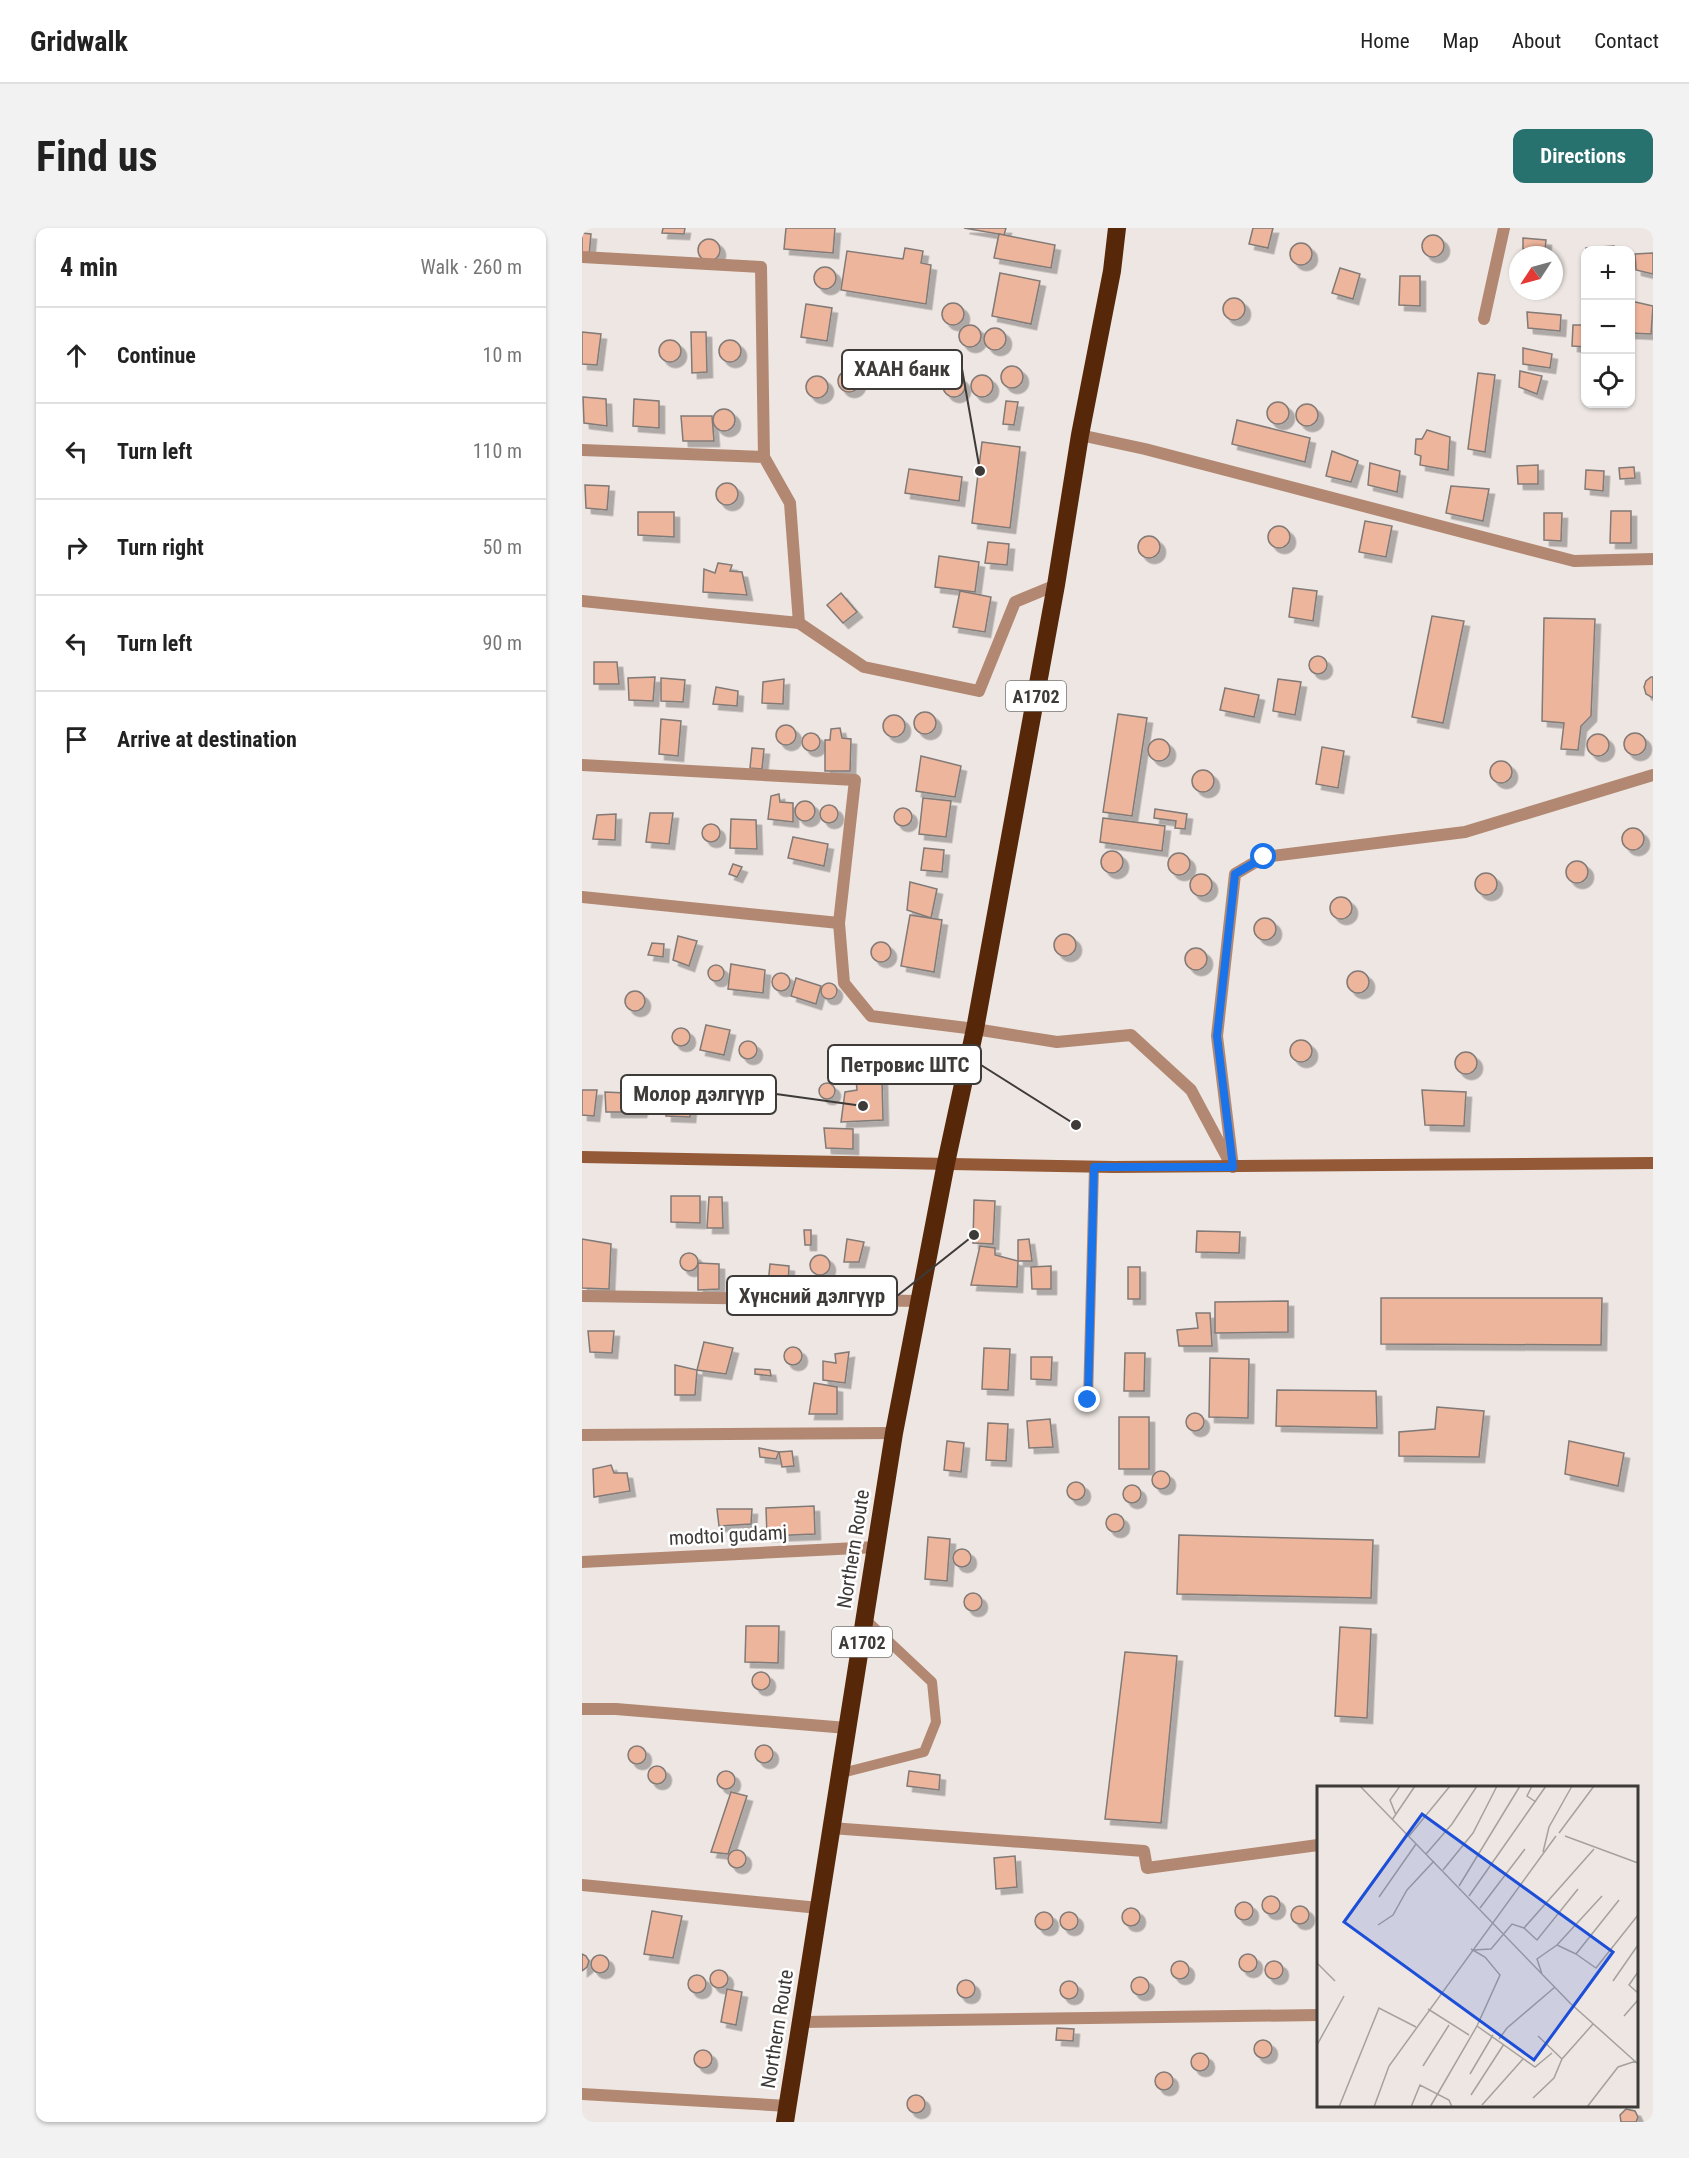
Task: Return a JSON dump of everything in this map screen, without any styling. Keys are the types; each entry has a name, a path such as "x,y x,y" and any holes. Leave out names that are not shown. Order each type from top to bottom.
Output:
{"highway":[{"name":"A1702","path":"946,1163 975,1029 1056,585 1080,435 1112,271 1117,228"},
{"name":"Northern Route","path":"786,2114 831,1828 842,1773 847,1728 894,1433 946,1163"}],"street":[{"path":"1484,319 1504,228"},
{"path":"582,257 761,267 764,457 790,503 799,623"},
{"path":"1080,435 1145,449 1574,561 1653,559"},
{"path":"582,450 764,457"},
{"path":"582,601 799,623 864,667 979,692 1015,602 1056,585"},
{"path":"582,765 855,780 838,923 844,983 871,1016 1057,1042 1131,1035 1191,1090 1233,1167"},
{"path":"1233,1167 1217,1036 1235,874 1264,857 1466,832 1653,775"},
{"path":"582,897 838,923"},
{"path":"582,1156 1094,1167 1653,1163"},
{"path":"582,1296 920,1301"},
{"path":"582,1435 894,1433"},
{"name":"modtoi gudamj","path":"582,1562 877,1547"},
{"path":"582,1708 847,1728"},
{"path":"831,1828 1144,1851 1147,1868 1317,1845"},
{"path":"582,1885 819,1908"},
{"path":"802,2022 1317,2015"},
{"path":"582,2094 786,2114"}],"lane":[{"path":"1088,1400 1094,1167"},
{"path":"842,1773 924,1752 936,1722 933,1682 866,1619"}],"building":[{"path":"663,228 685,228 684,234 662,233"},
{"path":"786,228 835,228 833,253 784,249"},
{"path":"964,228 1006,228 1004,235"},
{"path":"1253,228 1273,228 1268,248 1249,244"},
{"path":"582,233 591,234 589,256 582,255"},
{"path":"999,234 1055,245 1051,268 994,258"},
{"path":"1433,235 1441,238 1444,246 1441,254 1433,257 1425,254 1422,246 1425,238"},
{"path":"1523,238 1546,240 1545,246 1523,246"},
{"path":"709,239 719,246 720,250 713,260 709,261 699,254 698,250 705,240"},
{"path":"1301,243 1309,246 1312,254 1309,262 1301,265 1293,262 1290,254 1293,246"},
{"path":"905,248 923,251 921,263 931,265 926,304 841,290 847,251 903,259"},
{"path":"1653,253 1653,274 1636,270 1635,254"},
{"path":"825,267 833,270 836,278 833,286 825,289 817,286 814,278 817,270"},
{"path":"1340,268 1360,274 1353,299 1332,293"},
{"path":"1000,273 1040,281 1031,324 992,316"},
{"path":"1400,276 1420,276 1420,306 1399,305"},
{"path":"1234,298 1242,301 1245,309 1242,317 1234,320 1226,317 1223,309 1226,301"},
{"path":"1635,302 1653,306 1651,334 1635,333"},
{"path":"953,303 961,306 964,314 961,322 953,325 945,322 942,314 945,306"},
{"path":"806,304 832,308 827,341 801,337"},
{"path":"1527,312 1561,315 1560,331 1528,328"},
{"path":"970,325 978,328 981,336 978,344 970,347 962,344 959,336 962,328"},
{"path":"1573,325 1581,325 1581,347 1572,346"},
{"path":"995,328 1003,331 1006,339 1003,347 995,350 987,347 984,339 987,331"},
{"path":"582,332 601,334 597,365 582,364"},
{"path":"691,332 706,332 707,372 692,373"},
{"path":"670,340 678,343 681,351 678,359 670,362 662,359 659,351 662,343"},
{"path":"730,340 738,343 741,351 738,359 730,362 722,359 719,351 722,343"},
{"path":"1523,348 1552,354 1550,368 1523,364"},
{"path":"1012,366 1020,369 1023,377 1020,385 1012,388 1004,385 1001,377 1004,369"},
{"path":"849,370 857,373 860,381 857,389 849,392 841,389 838,381 841,373"},
{"path":"1520,371 1542,376 1537,394 1519,387"},
{"path":"1478,373 1495,375 1485,452 1468,449"},
{"path":"954,375 962,378 965,386 962,394 954,397 946,394 943,386 946,378"},
{"path":"982,375 990,378 993,386 990,394 982,397 974,394 971,386 974,378"},
{"path":"817,376 825,379 828,387 825,395 817,398 809,395 806,387 809,379"},
{"path":"583,397 606,399 607,426 584,423"},
{"path":"634,399 659,401 659,428 633,426"},
{"path":"1006,401 1018,402 1014,425 1003,424"},
{"path":"1278,402 1286,405 1289,413 1286,421 1278,424 1270,421 1267,413 1270,405"},
{"path":"1307,404 1315,407 1318,415 1315,423 1307,426 1299,423 1296,415 1299,407"},
{"path":"724,409 732,412 735,420 732,428 724,431 716,428 713,420 716,412"},
{"path":"681,416 712,416 714,441 683,441"},
{"path":"1237,420 1310,438 1305,462 1232,444"},
{"path":"1427,430 1450,437 1448,470 1420,465 1421,456 1415,454 1416,439 1422,439"},
{"path":"982,442 1020,447 1010,528 972,523"},
{"path":"1332,451 1358,461 1351,482 1326,476"},
{"path":"1370,463 1400,471 1397,492 1368,485"},
{"path":"1538,465 1538,484 1518,484 1517,466"},
{"path":"1634,467 1635,478 1620,479 1619,468"},
{"path":"909,469 962,477 959,501 905,493"},
{"path":"1586,470 1604,471 1603,491 1585,489"},
{"path":"727,483 735,486 738,494 735,502 727,505 719,502 716,494 719,486"},
{"path":"585,485 609,486 607,510 586,508"},
{"path":"1451,486 1489,489 1483,521 1446,513"},
{"path":"1611,511 1631,511 1631,543 1610,543"},
{"path":"638,512 674,512 674,537 638,535"},
{"path":"1544,513 1562,513 1561,541 1544,540"},
{"path":"1365,521 1392,526 1386,557 1359,552"},
{"path":"1279,526 1287,529 1290,537 1287,545 1279,548 1271,545 1268,537 1271,529"},
{"path":"1149,536 1157,539 1160,547 1157,555 1149,558 1141,555 1138,547 1141,539"},
{"path":"988,542 1009,544 1007,565 985,563"},
{"path":"939,556 979,562 975,592 935,587"},
{"path":"718,563 732,565 730,571 742,572 747,595 703,592 704,569 715,573"},
{"path":"1293,588 1317,591 1313,621 1289,617"},
{"path":"960,591 991,597 985,632 953,627"},
{"path":"841,593 857,612 843,623 827,605"},
{"path":"1432,616 1464,621 1443,723 1412,717"},
{"path":"1544,618 1595,619 1591,716 1581,726 1578,750 1561,749 1564,723 1542,721"},
{"path":"1318,656 1324,659 1327,665 1324,671 1318,674 1312,671 1309,665 1312,659"},
{"path":"594,662 617,662 619,684 594,684"},
{"path":"655,677 653,701 629,700 628,678"},
{"path":"1653,677 1653,698 1646,694 1644,687 1646,681"},
{"path":"661,678 685,680 683,702 661,701"},
{"path":"784,679 783,704 762,703 763,682"},
{"path":"1278,679 1301,682 1295,715 1273,711"},
{"path":"716,687 738,691 737,706 713,704"},
{"path":"1225,688 1259,695 1254,717 1220,710"},
{"path":"925,712 933,715 936,723 933,731 925,734 917,731 914,723 917,715"},
{"path":"1118,714 1147,718 1132,816 1103,812"},
{"path":"894,715 902,718 905,726 902,734 894,737 886,734 883,726 886,718"},
{"path":"661,719 681,721 678,756 659,754"},
{"path":"786,725 793,728 796,735 793,742 786,745 779,742 776,735 779,728"},
{"path":"840,728 842,738 851,739 850,771 825,771 825,740 830,740 831,729"},
{"path":"807,733 815,733 820,738 818,749 807,751 802,746 802,738"},
{"path":"1635,733 1643,736 1646,744 1643,752 1635,755 1627,752 1624,744 1627,736"},
{"path":"1598,734 1606,737 1609,745 1606,753 1598,756 1590,753 1587,745 1590,737"},
{"path":"1159,739 1167,742 1170,750 1167,758 1159,761 1151,758 1148,750 1151,742"},
{"path":"1322,747 1344,751 1338,788 1316,784"},
{"path":"752,748 764,749 762,769 750,768"},
{"path":"921,756 961,766 955,797 916,791"},
{"path":"1501,761 1509,764 1512,772 1509,780 1501,783 1493,780 1490,772 1493,764"},
{"path":"1203,770 1211,773 1214,781 1211,789 1203,792 1195,789 1192,781 1195,773"},
{"path":"779,794 780,802 793,803 793,822 768,819 771,796"},
{"path":"923,798 951,801 946,837 919,834"},
{"path":"805,801 812,804 815,811 812,818 805,821 798,818 795,811 798,804"},
{"path":"825,805 833,805 838,810 836,821 825,823 820,818 820,810"},
{"path":"903,808 909,811 912,817 909,823 903,826 897,823 894,817 897,811"},
{"path":"1155,809 1187,814 1185,829 1175,828 1176,821 1154,818"},
{"path":"650,813 673,813 669,844 646,842"},
{"path":"616,814 615,840 593,839 597,815"},
{"path":"1103,818 1165,826 1162,851 1100,842"},
{"path":"731,819 756,820 757,849 730,848"},
{"path":"711,824 717,827 720,833 717,839 711,842 705,839 702,833 705,827"},
{"path":"1633,828 1641,831 1644,839 1641,847 1633,850 1625,847 1622,839 1625,831"},
{"path":"793,837 828,844 824,866 788,858"},
{"path":"924,848 944,850 942,872 921,870"},
{"path":"1112,851 1120,854 1123,862 1120,870 1112,873 1104,870 1101,862 1104,854"},
{"path":"1179,853 1187,856 1190,864 1187,872 1179,875 1171,872 1168,864 1171,856"},
{"path":"1577,861 1585,864 1588,872 1585,880 1577,883 1569,880 1566,872 1569,864"},
{"path":"733,864 742,867 737,877 729,874"},
{"path":"1486,873 1494,876 1497,884 1494,892 1486,895 1478,892 1475,884 1478,876"},
{"path":"1201,874 1209,877 1212,885 1209,893 1201,896 1193,893 1190,885 1193,877"},
{"path":"910,882 937,889 931,918 907,910"},
{"path":"1341,897 1349,900 1352,908 1349,916 1341,919 1333,916 1330,908 1333,900"},
{"path":"910,915 942,920 934,972 901,966"},
{"path":"1265,918 1273,921 1276,929 1273,937 1265,940 1257,937 1254,929 1257,921"},
{"path":"1065,934 1073,937 1076,945 1073,953 1065,956 1057,953 1054,945 1057,937"},
{"path":"678,936 697,941 689,966 673,960"},
{"path":"881,942 888,945 891,952 888,959 881,962 874,959 871,952 874,945"},
{"path":"652,943 664,944 663,957 648,955"},
{"path":"1196,948 1204,951 1207,959 1204,967 1196,970 1188,967 1185,959 1188,951"},
{"path":"731,964 765,970 763,993 728,989"},
{"path":"713,965 719,965 724,973 722,979 713,981 708,976 708,970"},
{"path":"1358,971 1366,974 1369,982 1366,990 1358,993 1350,990 1347,982 1350,974"},
{"path":"781,973 787,976 790,982 787,988 781,991 775,988 772,982 775,976"},
{"path":"796,978 821,986 816,1004 791,996"},
{"path":"826,983 832,983 837,991 835,997 826,999 821,994 821,988"},
{"path":"631,991 639,991 645,997 645,1005 639,1011 631,1011 625,1005 625,997"},
{"path":"706,1025 730,1030 724,1055 700,1050"},
{"path":"681,1028 687,1031 690,1037 687,1043 681,1046 675,1043 672,1037 675,1031"},
{"path":"1301,1040 1309,1043 1312,1051 1309,1059 1301,1062 1293,1059 1290,1051 1293,1043"},
{"path":"748,1041 754,1044 757,1050 754,1056 748,1059 742,1056 739,1050 742,1044"},
{"path":"1466,1052 1474,1055 1477,1063 1474,1071 1466,1074 1458,1071 1455,1063 1458,1055"},
{"path":"856,1079 882,1079 883,1120 841,1122 845,1092 857,1090"},
{"path":"827,1083 835,1091 827,1099 819,1091"},
{"path":"667,1086 693,1090 690,1117 666,1116"},
{"path":"582,1090 597,1090 594,1116 582,1115"},
{"path":"1422,1090 1466,1092 1464,1126 1425,1125"},
{"path":"605,1092 647,1094 641,1112 606,1112"},
{"path":"824,1128 853,1129 853,1149 826,1148"},
{"path":"671,1196 700,1196 700,1223 671,1222"},
{"path":"709,1197 722,1197 723,1228 707,1228"},
{"path":"974,1200 995,1201 993,1244 973,1243"},
{"path":"804,1230 811,1230 811,1245 805,1245"},
{"path":"1197,1231 1240,1232 1239,1253 1196,1252"},
{"path":"582,1239 611,1244 609,1289 582,1288"},
{"path":"847,1239 864,1242 859,1262 844,1262"},
{"path":"1029,1239 1032,1261 1018,1261 1018,1240"},
{"path":"980,1246 995,1248 995,1255 1018,1261 1017,1287 971,1285"},
{"path":"689,1253 695,1256 698,1262 695,1268 689,1271 683,1268 680,1262 683,1256"},
{"path":"820,1255 827,1258 830,1265 827,1272 820,1275 813,1272 810,1265 813,1258"},
{"path":"698,1263 719,1264 719,1289 698,1290"},
{"path":"770,1264 789,1266 788,1286 768,1285"},
{"path":"1051,1266 1051,1289 1032,1289 1031,1267"},
{"path":"1128,1267 1140,1267 1140,1299 1128,1299"},
{"path":"1381,1298 1602,1298 1601,1345 1381,1344"},
{"path":"1288,1301 1288,1332 1215,1333 1215,1302"},
{"path":"1196,1313 1210,1313 1212,1346 1179,1346 1177,1330 1198,1328"},
{"path":"588,1331 614,1331 612,1353 590,1352"},
{"path":"704,1342 733,1348 726,1374 697,1370"},
{"path":"793,1347 799,1350 802,1356 799,1362 793,1365 787,1362 784,1356 787,1350"},
{"path":"984,1348 1010,1349 1008,1390 982,1389"},
{"path":"849,1352 845,1383 823,1380 823,1361 836,1363 835,1354"},
{"path":"1125,1353 1145,1353 1144,1391 1124,1391"},
{"path":"1031,1357 1052,1357 1051,1380 1031,1379"},
{"path":"1210,1358 1249,1359 1248,1418 1209,1417"},
{"path":"675,1365 697,1370 695,1395 675,1395"},
{"path":"755,1369 770,1370 771,1376 755,1374"},
{"path":"814,1383 837,1387 837,1414 809,1414"},
{"path":"1277,1390 1376,1391 1377,1428 1276,1426"},
{"path":"1437,1407 1484,1411 1479,1457 1399,1456 1399,1432 1435,1429"},
{"path":"1195,1413 1201,1416 1204,1422 1201,1428 1195,1431 1189,1428 1186,1422 1189,1416"},
{"path":"1119,1417 1149,1417 1149,1469 1119,1469"},
{"path":"1050,1419 1053,1447 1029,1448 1027,1421"},
{"path":"988,1423 1008,1424 1006,1461 986,1460"},
{"path":"947,1441 964,1443 961,1472 944,1470"},
{"path":"1569,1441 1624,1453 1618,1486 1565,1474"},
{"path":"759,1448 779,1452 776,1459 760,1457"},
{"path":"792,1451 794,1466 782,1467 779,1452"},
{"path":"611,1465 614,1473 627,1473 630,1491 594,1497 593,1469"},
{"path":"1161,1471 1167,1474 1170,1480 1167,1486 1161,1489 1155,1486 1152,1480 1155,1474"},
{"path":"1076,1482 1082,1485 1085,1491 1082,1497 1076,1500 1070,1497 1067,1491 1070,1485"},
{"path":"1132,1485 1138,1488 1141,1494 1138,1500 1132,1503 1126,1500 1123,1494 1126,1488"},
{"path":"814,1506 815,1534 767,1536 766,1508"},
{"path":"717,1509 752,1509 751,1524 719,1526"},
{"path":"1115,1514 1121,1517 1124,1523 1121,1529 1115,1532 1109,1529 1106,1523 1109,1517"},
{"path":"1179,1535 1373,1540 1371,1598 1177,1594"},
{"path":"928,1537 950,1539 947,1581 925,1579"},
{"path":"962,1549 968,1552 971,1558 968,1564 962,1567 956,1564 953,1558 956,1552"},
{"path":"973,1593 979,1596 982,1602 979,1608 973,1611 967,1608 964,1602 967,1596"},
{"path":"746,1626 779,1626 778,1663 745,1662"},
{"path":"1340,1627 1371,1629 1367,1718 1335,1716"},
{"path":"1125,1652 1177,1656 1161,1823 1105,1819"},
{"path":"761,1672 767,1675 770,1681 767,1687 761,1690 755,1687 752,1681 755,1675"},
{"path":"764,1745 770,1748 773,1754 770,1760 764,1763 758,1760 755,1754 758,1748"},
{"path":"637,1746 643,1749 646,1755 643,1761 637,1764 631,1761 628,1755 631,1749"},
{"path":"657,1766 663,1769 666,1775 663,1781 657,1784 651,1781 648,1775 651,1769"},
{"path":"726,1771 732,1774 735,1780 732,1786 726,1789 720,1786 717,1780 720,1774"},
{"path":"909,1771 940,1775 939,1790 907,1786"},
{"path":"731,1792 747,1796 728,1854 711,1852"},
{"path":"737,1850 743,1853 746,1859 743,1865 737,1868 731,1865 728,1859 731,1853"},
{"path":"1015,1856 1017,1887 996,1889 994,1858"},
{"path":"1271,1896 1277,1899 1280,1905 1277,1911 1271,1914 1265,1911 1262,1905 1265,1899"},
{"path":"1244,1902 1250,1905 1253,1911 1250,1917 1244,1920 1238,1917 1235,1911 1238,1905"},
{"path":"1300,1906 1306,1909 1309,1915 1306,1921 1300,1924 1294,1921 1291,1915 1294,1909"},
{"path":"1131,1908 1137,1911 1140,1917 1137,1923 1131,1926 1125,1923 1122,1917 1125,1911"},
{"path":"652,1911 682,1916 673,1958 644,1954"},
{"path":"1044,1912 1050,1915 1053,1921 1050,1927 1044,1930 1038,1927 1035,1921 1038,1915"},
{"path":"1069,1912 1075,1915 1078,1921 1075,1927 1069,1930 1063,1927 1060,1921 1063,1915"},
{"path":"582,1954 589,1961 587,1967 582,1971"},
{"path":"1248,1954 1254,1957 1257,1963 1254,1969 1248,1972 1242,1969 1239,1963 1242,1957"},
{"path":"600,1955 606,1958 609,1964 606,1970 600,1973 594,1970 591,1964 594,1958"},
{"path":"1180,1961 1186,1964 1189,1970 1186,1976 1180,1979 1174,1976 1171,1970 1174,1964"},
{"path":"1274,1961 1280,1964 1283,1970 1280,1976 1274,1979 1268,1976 1265,1970 1268,1964"},
{"path":"719,1970 725,1973 728,1979 725,1985 719,1988 713,1985 710,1979 713,1973"},
{"path":"697,1975 703,1978 706,1984 703,1990 697,1993 691,1990 688,1984 691,1978"},
{"path":"1140,1977 1146,1980 1149,1986 1146,1992 1140,1995 1134,1992 1131,1986 1134,1980"},
{"path":"966,1980 972,1983 975,1989 972,1995 966,1998 960,1995 957,1989 960,1983"},
{"path":"1069,1981 1075,1984 1078,1990 1075,1996 1069,1999 1063,1996 1060,1990 1063,1984"},
{"path":"727,1989 742,1992 736,2025 721,2022"},
{"path":"1057,2028 1074,2029 1073,2041 1056,2040"},
{"path":"1263,2040 1269,2043 1272,2049 1269,2055 1263,2058 1257,2055 1254,2049 1257,2043"},
{"path":"703,2050 709,2053 712,2059 709,2065 703,2068 697,2065 694,2059 697,2053"},
{"path":"1200,2053 1206,2056 1209,2062 1206,2068 1200,2071 1194,2068 1191,2062 1194,2056"},
{"path":"1164,2072 1170,2075 1173,2081 1170,2087 1164,2090 1158,2087 1155,2081 1158,2075"},
{"path":"916,2095 922,2098 925,2104 922,2110 916,2113 910,2110 907,2104 910,2098"},
{"path":"1626,2109 1635,2111 1638,2117 1636,2122 1621,2122 1620,2115"}],"place":[{"name":"ХААН банк","path":"980,471"},
{"name":"Молор дэлгүүр","path":"863,1106"},
{"name":"Петровис ШТС","path":"1076,1125"},
{"name":"Хүнсний дэлгүүр","path":"974,1235"}],"route":[{"path":"1088,1400 1094,1167 1233,1167 1217,1036 1235,874 1264,857"}]}
